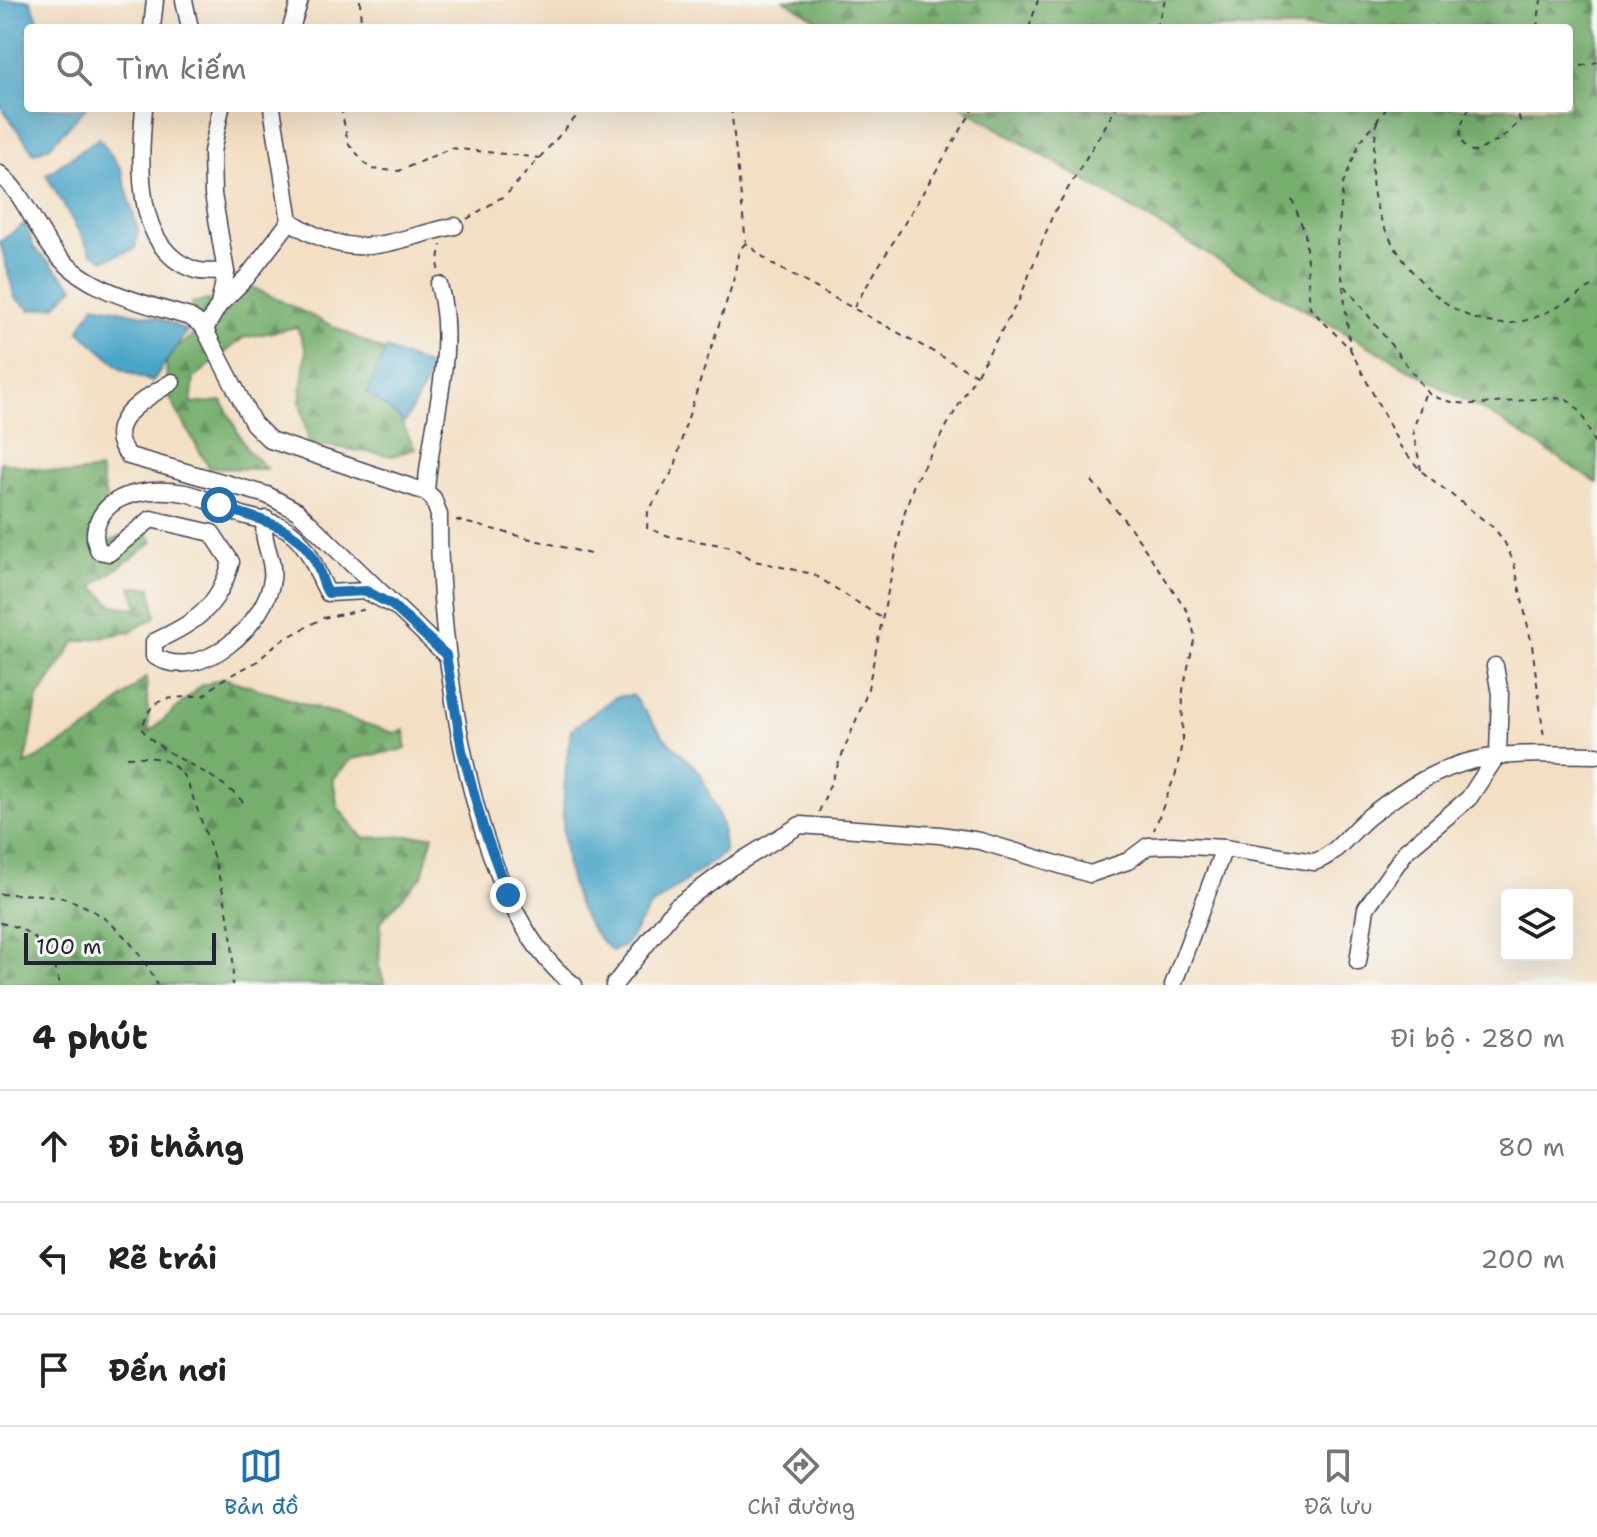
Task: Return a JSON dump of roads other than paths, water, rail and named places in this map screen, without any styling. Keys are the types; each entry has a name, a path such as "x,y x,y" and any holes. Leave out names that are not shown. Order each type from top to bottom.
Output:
{"street":[{"path":"152,24 155,0"},
{"path":"184,0 189,24"},
{"path":"292,24 300,0"},
{"path":"144,112 142,169 145,209 155,233 167,252 195,270 226,272"},
{"path":"219,305 226,272 213,194 212,152 220,112"},
{"path":"205,329 219,305 247,277 290,221 273,112"},
{"path":"0,174 21,198 53,250 72,270 93,284 190,317 205,329 253,423 270,440 426,492 433,498 439,515 446,655 466,766 508,895 534,944 558,974 574,985"},
{"path":"290,221 337,245 371,247 395,244 455,226"},
{"path":"426,492 428,454 446,351 439,285"},
{"path":"172,382 124,416 118,430 120,447 129,456 267,495 297,511 446,655"},
{"path":"266,519 262,531 273,564 272,581 260,615 209,657 185,664 164,662 154,656 154,642 182,631 209,606 224,587 231,562 212,533 151,519 109,553 99,551 94,542 96,524 107,505 142,493 182,492 245,516 266,519 295,535 315,561 328,593 366,591 392,605"},
{"path":"1358,962 1366,908 1406,851 1469,798 1498,754 1500,694 1495,666"},
{"path":"614,985 676,907 728,869 800,825 980,841 1090,874 1128,861 1148,846 1224,848 1302,863 1321,860 1368,817 1412,784 1453,764 1498,754 1597,755"},
{"path":"1173,985 1224,848"}],"water":[{"path":"0,0 30,0 40,24 24,24 24,112 82,112 48,148 34,153 0,105"},
{"path":"99,138 121,169 138,231 135,249 104,260 91,252 46,175"},
{"path":"25,223 34,248 74,287 55,306 30,310 15,298 0,242"},
{"path":"94,305 159,318 187,331 152,382 123,370 79,331"},
{"path":"386,349 427,365 429,377 405,422 367,393"},
{"path":"632,695 665,738 700,772 722,823 724,853 650,907 625,946 612,951 592,930 578,905 569,877 564,848 564,787 571,730 615,697"}]}
